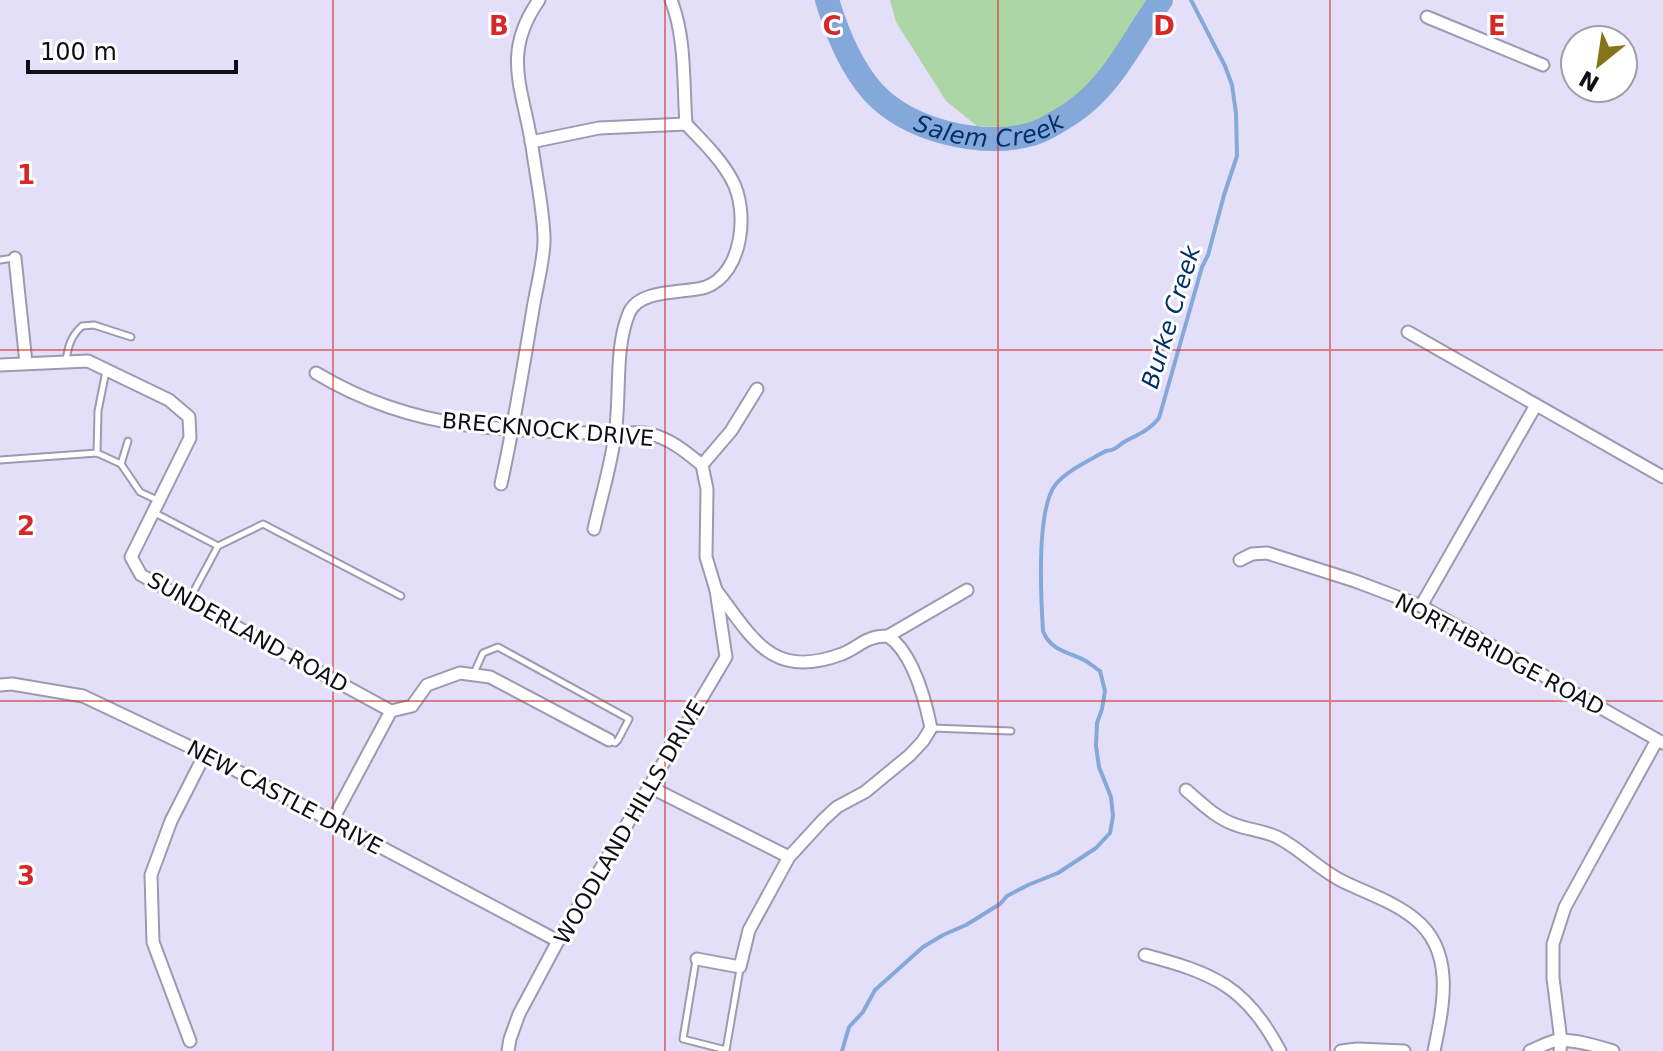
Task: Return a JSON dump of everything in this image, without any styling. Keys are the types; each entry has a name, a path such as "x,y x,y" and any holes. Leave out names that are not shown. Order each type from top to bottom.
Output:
{"street":[{"path":"501,484 545,240 517,62 524,24 539,0"},
{"path":"594,529 615,434 622,344 631,309 640,301 666,292 704,287 715,282 728,268 740,239 739,201 731,177 686,124 678,23 671,0"},
{"path":"1427,17 1543,65"},
{"path":"531,142 599,128 686,124"},
{"path":"15,258 26,363"},
{"path":"1408,332 1663,477"},
{"name":"SUNDERLAND ROAD","path":"0,365 88,361 169,400 189,417 190,438 131,557 141,575 391,711"},
{"name":"BRECKNOCK DRIVE","path":"316,373 344,390 427,418 468,425 615,434 647,433 671,441 702,465"},
{"path":"757,389 731,431 702,465 707,489 706,557 716,590 769,653 780,659 817,662 848,652 875,636 888,636 967,590"},
{"path":"1421,606 1536,405"},
{"name":"NORTHBRIDGE ROAD","path":"1240,560 1252,554 1267,553 1421,606 1660,741"},
{"name":"WOODLAND HILLS DRIVE","path":"508,1051 519,1014 558,941 726,657 716,590"},
{"path":"697,959 740,967 749,930 789,857 837,807 865,792 910,755 931,728 925,703 907,658 898,642 888,636"},
{"path":"332,821 391,711 412,706 427,685 460,673 490,677 609,740"},
{"name":"NEW CASTLE DRIVE","path":"0,685 12,684 83,696 205,754 558,941"},
{"path":"1560,1046 1553,944 1565,907 1660,741"},
{"path":"190,1041 153,942 151,875 171,821 205,754"},
{"path":"650,787 789,857"},
{"path":"1186,790 1223,820 1277,837 1339,880 1392,904 1422,926 1438,953 1444,985 1434,1051"},
{"path":"1145,955 1203,972 1240,995 1253,1009 1280,1051"},
{"path":"1530,1051 1552,1041 1560,1046 1596,1045 1613,1051"},
{"path":"1341,1051 1404,1051"}],"lane":[{"path":"0,260 15,258"},
{"path":"66,362 69,344 82,326 94,325 131,337"},
{"path":"97,453 98,411 106,370"},
{"path":"121,464 128,441"},
{"path":"0,460 97,453 121,464 140,492 156,507 218,546"},
{"path":"189,601 218,546 263,524 401,596"},
{"path":"473,675 483,653 498,647 629,719 618,740 615,743 609,740"},
{"path":"931,728 1011,731"},
{"path":"697,959 683,1039 726,1050 740,967"}],"green space":[{"path":"890,0 1149,0 1104,66 1065,109 1024,128 977,126 946,101 896,22"}],"waterway":[{"name":"Salem Creek","path":"827,0 851,60 873,92 888,106 906,117 947,133 991,139 1037,133 1085,103 1110,77 1161,0"},
{"name":"Burke Creek","path":"842,1051 849,1027 863,1012 875,990 923,947 966,925 1000,904 1007,896 1058,873 1096,848 1110,833 1113,816 1111,797 1099,767 1096,746 1097,723 1105,691 1100,671 1055,646 1043,631 1043,533 1050,496 1061,479 1084,463 1143,432 1159,418 1237,156 1232,85 1191,0"}]}
